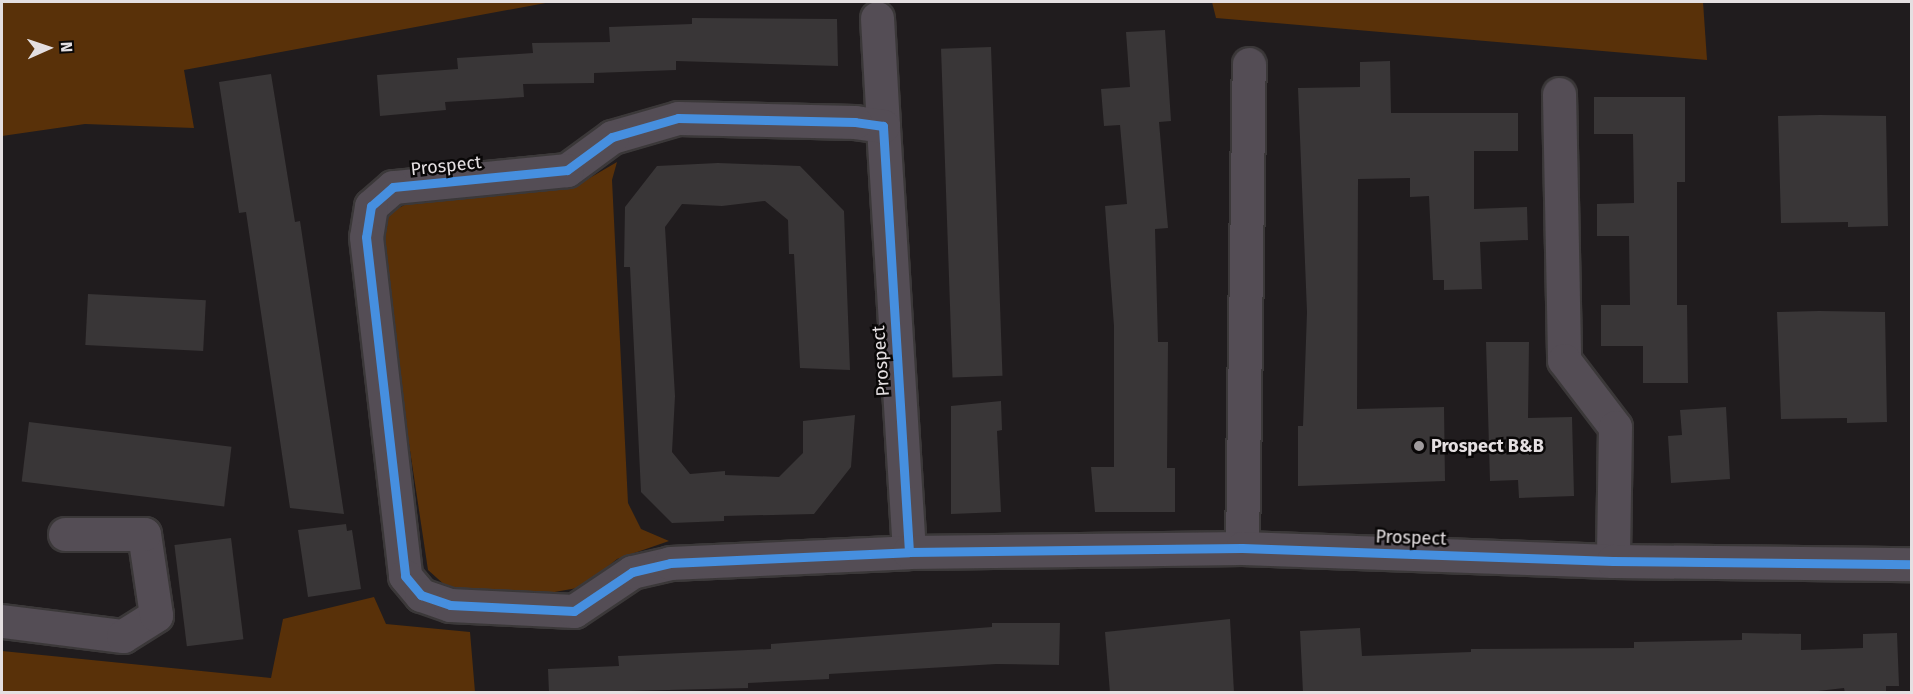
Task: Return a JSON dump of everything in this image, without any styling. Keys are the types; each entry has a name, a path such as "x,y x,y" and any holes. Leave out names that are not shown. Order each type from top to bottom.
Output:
{"street":[{"name":"Prospect","path":"878,18 909,552"},
{"path":"1242,548 1249,64"},
{"path":"1559,94 1564,360 1615,428 1613,561"},
{"name":"Prospect","path":"883,126 855,122 678,118 612,137 567,170 393,187 371,206 366,237 405,576 421,595 450,605 574,611 632,572 670,563 909,552 1242,548 1613,561 1911,564"},
{"path":"2,621 123,636 156,615 144,534 65,534"}],"shaded area":[{"path":"2,2 551,2 184,70 194,128 85,124 2,136"},
{"path":"1212,2 1703,2 1707,60 1216,18"},
{"path":"617,162 612,180 628,503 641,529 669,541 617,559 583,587 543,594 447,587 428,570 377,231 393,211 414,200 581,183"},
{"path":"374,597 386,624 470,632 475,692 2,692 2,651 271,678 283,619"}],"building":[{"path":"692,18 837,19 838,66 676,61 676,70 594,73 594,83 523,84 524,97 445,102 446,110 380,116 377,75 458,69 457,58 533,53 532,43 610,42 609,27 692,24"},
{"path":"1165,30 1171,121 1159,122 1168,228 1155,229 1158,342 1168,342 1167,468 1175,468 1175,512 1095,512 1091,467 1114,467 1114,326 1105,206 1127,204 1120,125 1104,126 1101,89 1130,87 1126,32"},
{"path":"991,47 1002,376 953,378 941,49"},
{"path":"1390,61 1391,113 1518,113 1518,151 1474,151 1474,209 1527,207 1528,240 1480,242 1482,289 1444,290 1444,280 1433,280 1429,196 1410,197 1410,178 1358,179 1357,409 1444,407 1445,481 1298,486 1298,426 1303,426 1307,312 1298,88 1360,87 1360,62"},
{"path":"271,74 295,222 300,221 344,514 290,508 246,212 239,213 219,82"},
{"path":"1594,97 1685,97 1685,182 1677,182 1677,305 1687,305 1688,383 1643,383 1643,346 1601,346 1601,305 1630,305 1629,236 1597,236 1597,204 1634,203 1633,134 1594,134"},
{"path":"1778,116 1886,116 1888,226 1848,227 1848,222 1781,223"},
{"path":"718,163 800,166 844,211 850,370 800,368 794,254 789,254 788,220 765,201 722,206 682,204 665,227 675,396 672,452 690,474 725,471 725,475 779,477 803,453 803,421 855,415 851,467 814,514 724,516 724,521 672,523 641,492 630,267 624,267 625,207 657,166"},
{"path":"88,294 206,300 203,351 85,345"},
{"path":"1777,312 1885,312 1887,422 1847,423 1847,418 1781,419"},
{"path":"1486,342 1529,342 1528,418 1572,417 1574,496 1519,498 1518,480 1490,481"},
{"path":"1001,401 1002,430 997,431 1001,512 951,514 951,406"},
{"path":"1726,407 1730,479 1671,483 1668,436 1682,435 1680,410"},
{"path":"29,422 231,447 224,506 22,482"},
{"path":"346,524 347,531 352,530 361,589 308,597 298,530"},
{"path":"231,538 243,639 187,646 174,545"},
{"path":"1230,619 1234,693 1110,693 1105,632"},
{"path":"992,623 1060,623 1059,665 996,664 829,674 829,679 748,683 748,688 549,693 548,669 619,666 618,656 771,649 771,644 992,627"},
{"path":"1360,628 1362,656 1471,652 1471,649 1634,648 1634,642 1742,640 1742,633 1801,634 1801,650 1863,648 1863,634 1897,633 1899,686 1886,686 1886,693 1845,693 1844,688 1801,693 1303,693 1300,631"}],"cycle path":[{"path":"909,552 883,126 855,122 678,118 612,137 567,170 393,187 371,206 366,237 405,576 421,595 450,605 574,611 632,572 670,563 909,552 1242,548 1613,561 1912,564"}],"place":[{"name":"Prospect B&B","path":"1419,446"}]}
